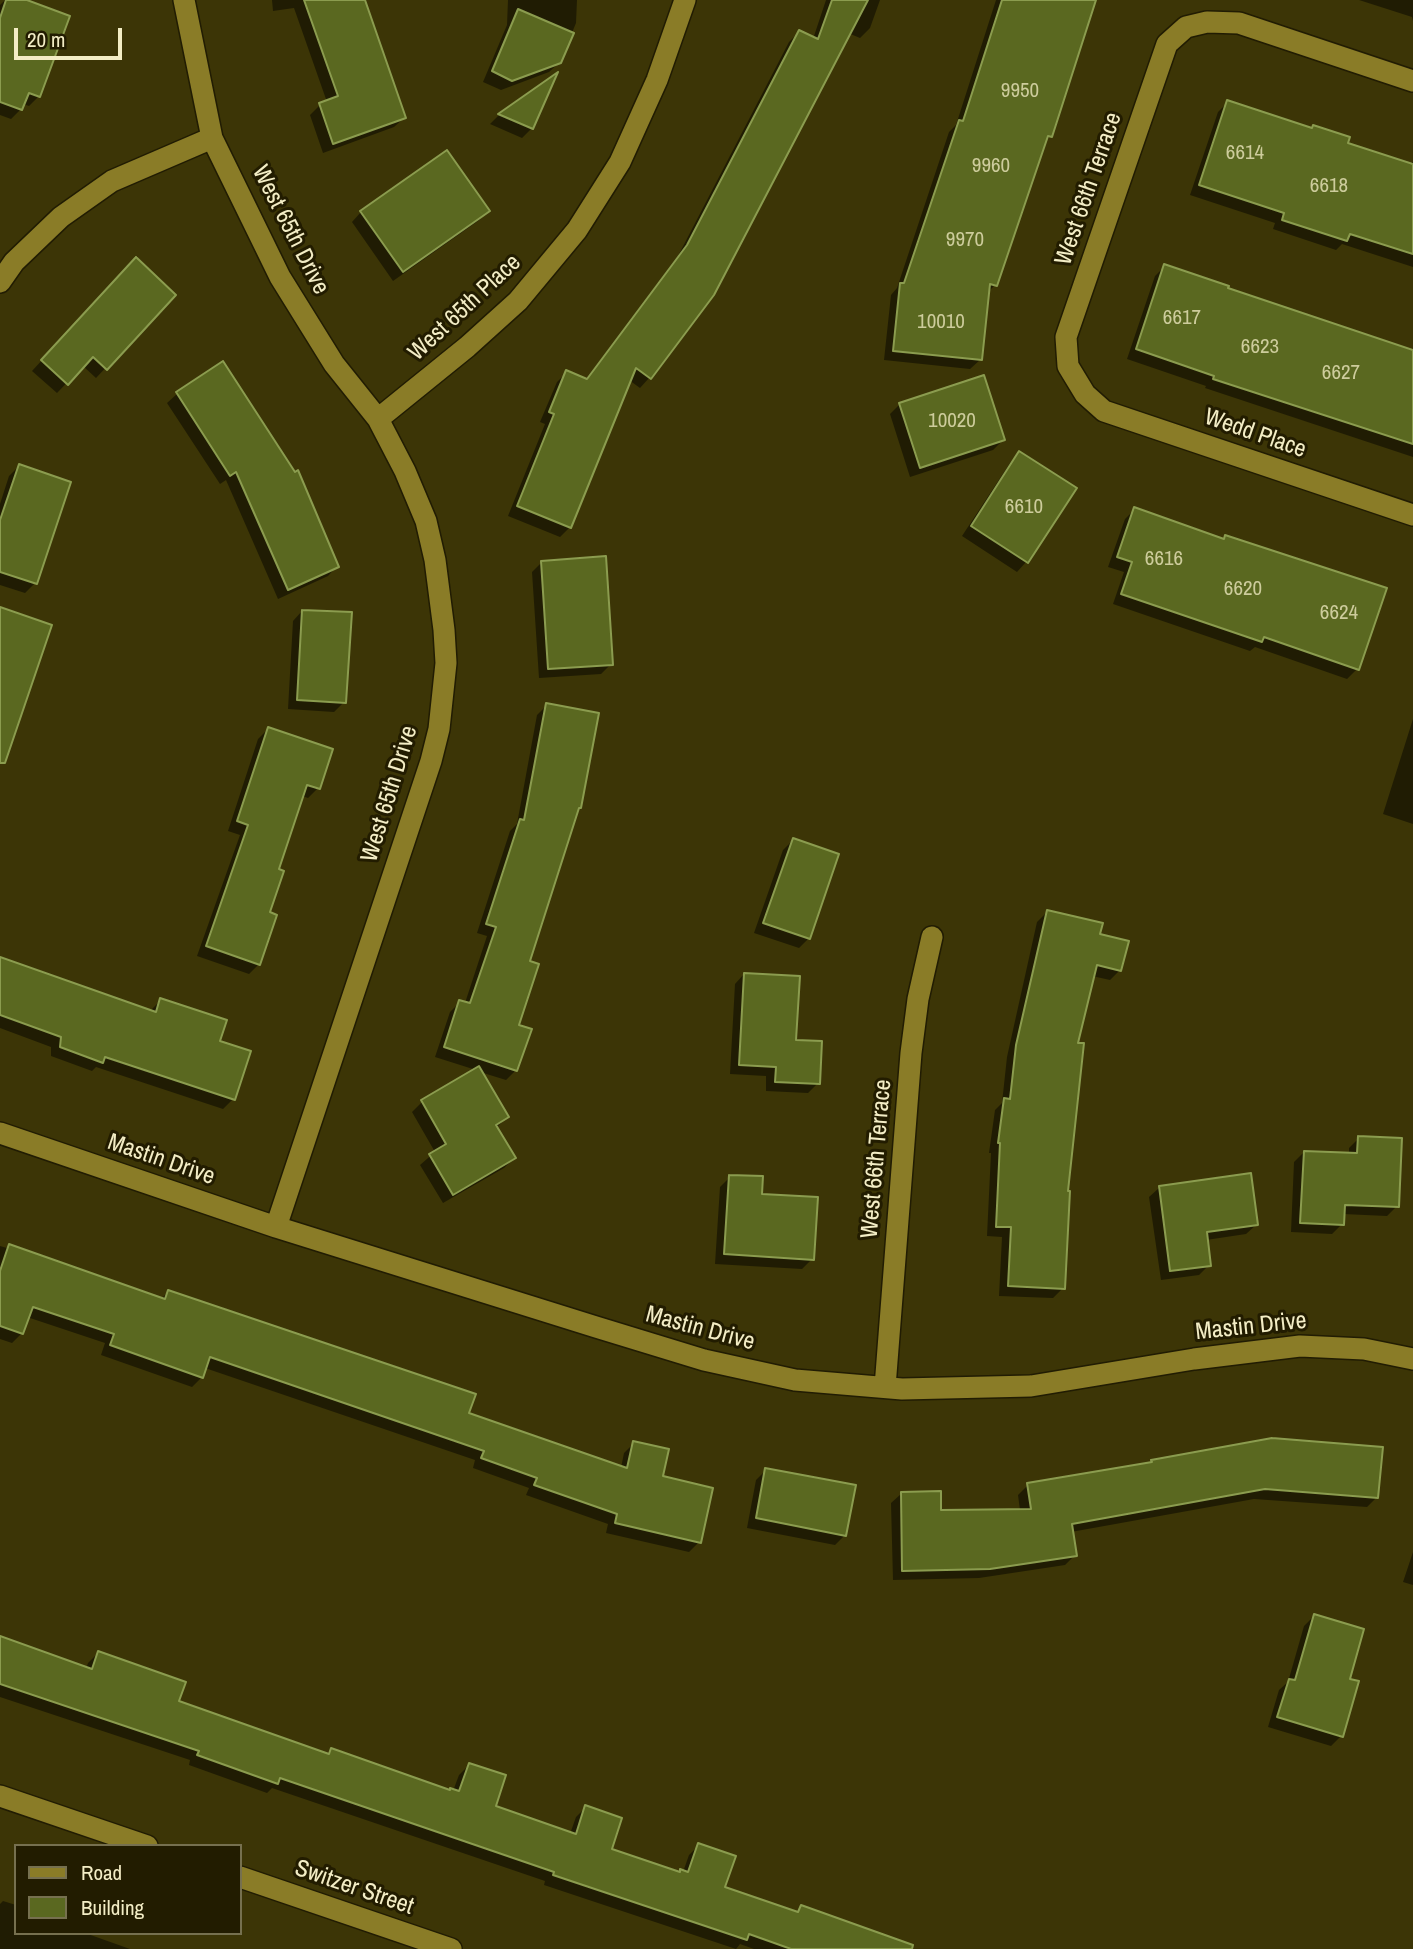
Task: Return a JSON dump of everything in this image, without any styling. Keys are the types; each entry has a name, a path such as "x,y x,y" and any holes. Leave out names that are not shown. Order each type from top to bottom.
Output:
{"street":[{"name":"West 65th Drive","path":"184,0 212,138 280,277 334,363 378,419 405,471 426,521 435,560 444,629 446,663 439,729 276,1227"},
{"name":"West 65th Place","path":"378,419 467,347 518,301 578,230 620,162 657,80 685,0"},
{"name":"West 66th Terrace","path":"1085,394 1068,366 1066,337 1167,44 1186,27 1207,22 1238,23 1413,81"},
{"path":"0,282 14,262 61,217 112,181 212,138"},
{"name":"Wedd Place","path":"1085,394 1104,411 1413,514"},
{"name":"West 66th Terrace","path":"885,1387 911,1053 918,999 932,937"},
{"name":"Mastin Drive","path":"0,1133 276,1227 704,1360 795,1380 885,1387 1031,1387 1194,1359 1300,1346 1364,1349 1413,1359"},
{"path":"0,1796 141,1844"},
{"name":"Switzer Street","path":"242,1878 451,1949"}],"building":[{"path":"6,0 27,0 70,16 40,97 29,93 22,110 0,102 0,18"},
{"path":"304,0 365,0 406,118 333,144 319,103 338,96"},
{"path":"832,0 868,0 714,295 651,379 636,368 571,528 517,506 554,414 549,412 566,370 587,379 687,245 799,30 818,39"},
{"path":"1002,0 1096,0 1052,137 1048,136 997,286 990,284 982,360 893,351 900,283 904,283 959,120 963,121"},
{"path":"518,9 574,33 561,63 512,81 492,71"},
{"path":"558,72 533,129 498,114"},
{"path":"1227,100 1312,128 1313,125 1350,137 1348,143 1413,164 1413,254 1350,234 1347,241 1282,220 1284,213 1199,185"},
{"path":"447,150 490,211 403,272 360,211"},
{"path":"136,257 176,295 107,370 93,357 68,385 41,360"},
{"path":"1164,264 1413,350 1413,444 1213,379 1214,376 1136,349"},
{"path":"223,361 295,472 298,470 339,567 288,590 236,472 230,476 176,392"},
{"path":"984,375 1005,440 920,468 899,403"},
{"path":"1019,451 1077,488 1028,563 971,526"},
{"path":"19,464 71,482 37,584 0,572 0,520"},
{"path":"1134,507 1224,539 1225,535 1387,588 1359,670 1264,637 1262,642 1121,594 1132,562 1117,557"},
{"path":"606,556 613,665 548,669 541,561"},
{"path":"0,607 52,625 5,763 0,763"},
{"path":"302,610 352,612 346,703 297,700"},
{"path":"546,703 599,713 581,808 530,961 539,964 519,1025 532,1029 517,1071 444,1047 459,1000 470,1003 496,927 486,924 520,819 524,820"},
{"path":"268,727 333,749 320,789 307,785 279,869 284,871 270,912 277,915 260,965 206,946 248,825 237,821"},
{"path":"793,838 839,854 810,939 763,923"},
{"path":"1047,910 1103,923 1100,934 1129,941 1121,971 1097,965 1078,1043 1084,1043 1068,1191 1065,1289 1008,1286 1011,1227 996,1227 998,1143 1004,1098 1010,1099 1016,1045"},
{"path":"0,957 156,1012 160,998 227,1020 220,1041 251,1051 235,1100 105,1057 103,1063 60,1047 61,1037 0,1015"},
{"path":"744,973 800,976 796,1040 822,1041 820,1084 775,1082 776,1067 739,1065"},
{"path":"479,1066 509,1117 496,1125 516,1158 453,1195 429,1154 446,1144 421,1100"},
{"path":"1358,1136 1402,1138 1399,1207 1345,1205 1344,1225 1300,1223 1304,1151 1357,1153"},
{"path":"1251,1173 1258,1225 1207,1232 1211,1266 1170,1271 1159,1186"},
{"path":"729,1175 763,1176 762,1194 818,1197 814,1260 724,1254"},
{"path":"9,1244 165,1299 168,1290 476,1394 469,1413 627,1468 633,1441 669,1449 663,1476 713,1488 701,1543 615,1523 617,1514 534,1485 537,1478 481,1458 484,1451 210,1357 203,1378 110,1345 114,1334 33,1307 23,1334 0,1326 0,1271"},
{"path":"1272,1438 1383,1447 1378,1498 1265,1489 1072,1524 1077,1556 990,1569 902,1571 901,1492 941,1491 941,1510 1031,1509 1027,1483"},
{"path":"765,1468 856,1485 846,1536 756,1518"},
{"path":"1314,1614 1364,1629 1350,1679 1359,1681 1343,1737 1277,1717 1289,1679 1295,1680"},
{"path":"0,1636 92,1669 98,1651 186,1682 179,1701 329,1754 331,1748 450,1790 459,1791 469,1763 506,1775 496,1806 576,1834 585,1805 622,1818 612,1849 680,1872 680,1869 688,1872 698,1843 736,1856 725,1887 798,1912 801,1905 913,1945 912,1949 791,1949 749,1934 747,1940 553,1875 554,1872 280,1778 278,1784 197,1755 199,1751 0,1684"}]}
